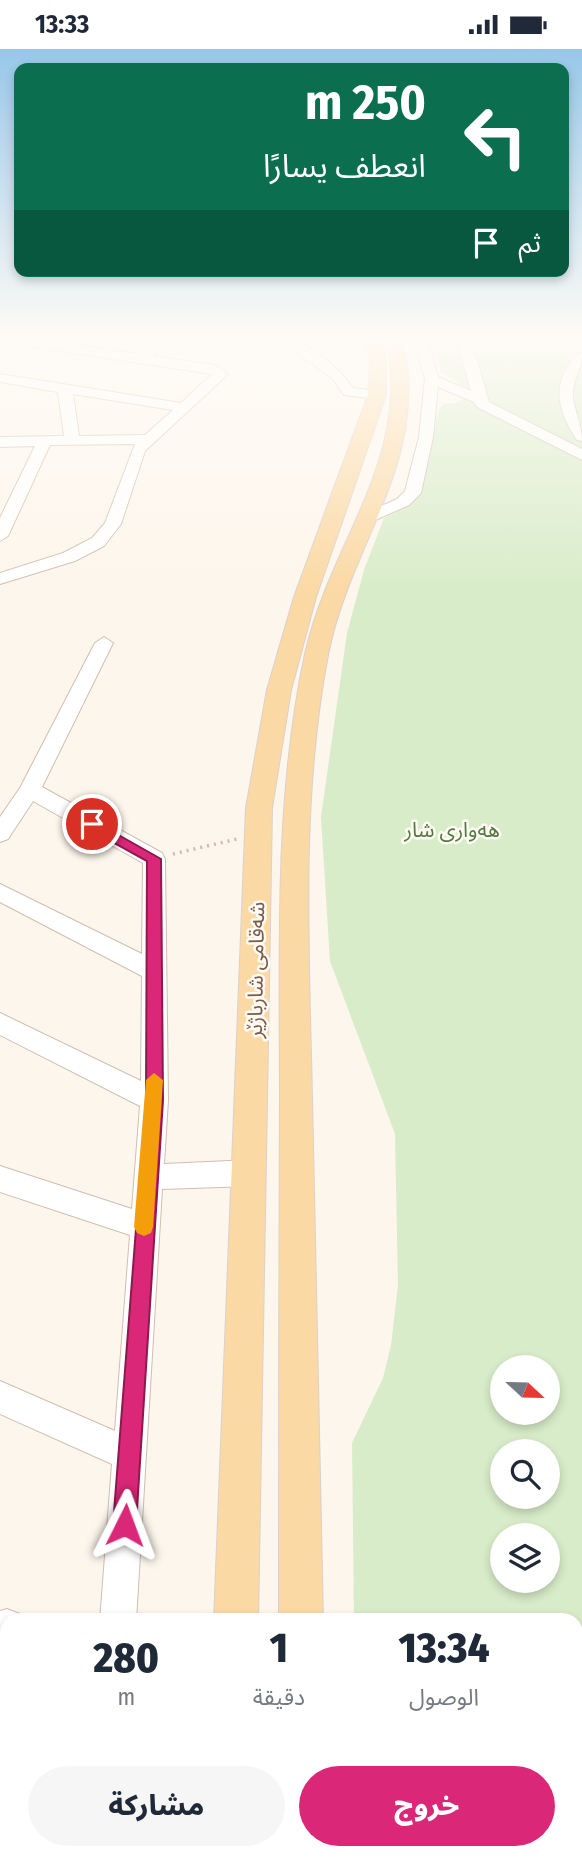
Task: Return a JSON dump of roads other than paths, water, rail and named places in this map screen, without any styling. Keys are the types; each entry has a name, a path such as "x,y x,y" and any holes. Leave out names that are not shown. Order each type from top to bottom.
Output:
{"main road":[{"name":"شەقامی شارباژێر","path":"301,1613 295,939 305,597 368,422"},
{"name":"شەقامی شارباژێر","path":"236,1613 260,808 276,703 302,660 367,518 398,422"}],"street":[{"path":"70,422 72,440"},
{"path":"0,579 84,551 106,534 138,449 166,422"},
{"path":"367,518 403,502 413,493 428,422"},
{"path":"516,422 582,455"},
{"path":"572,422 582,437"},
{"path":"0,442 147,439"},
{"path":"0,536 45,440"},
{"path":"0,488 23,488"},
{"path":"0,834 30,790 104,643"},
{"path":"30,790 154,859 155,1100 119,1613"},
{"path":"0,892 153,971"},
{"path":"0,1023 155,1100"},
{"path":"148,1177 251,1173"},
{"path":"0,1179 144,1226"},
{"path":"0,1397 129,1454"}],"park label":[{"name":"هەواری شار","path":"452,830"}]}
